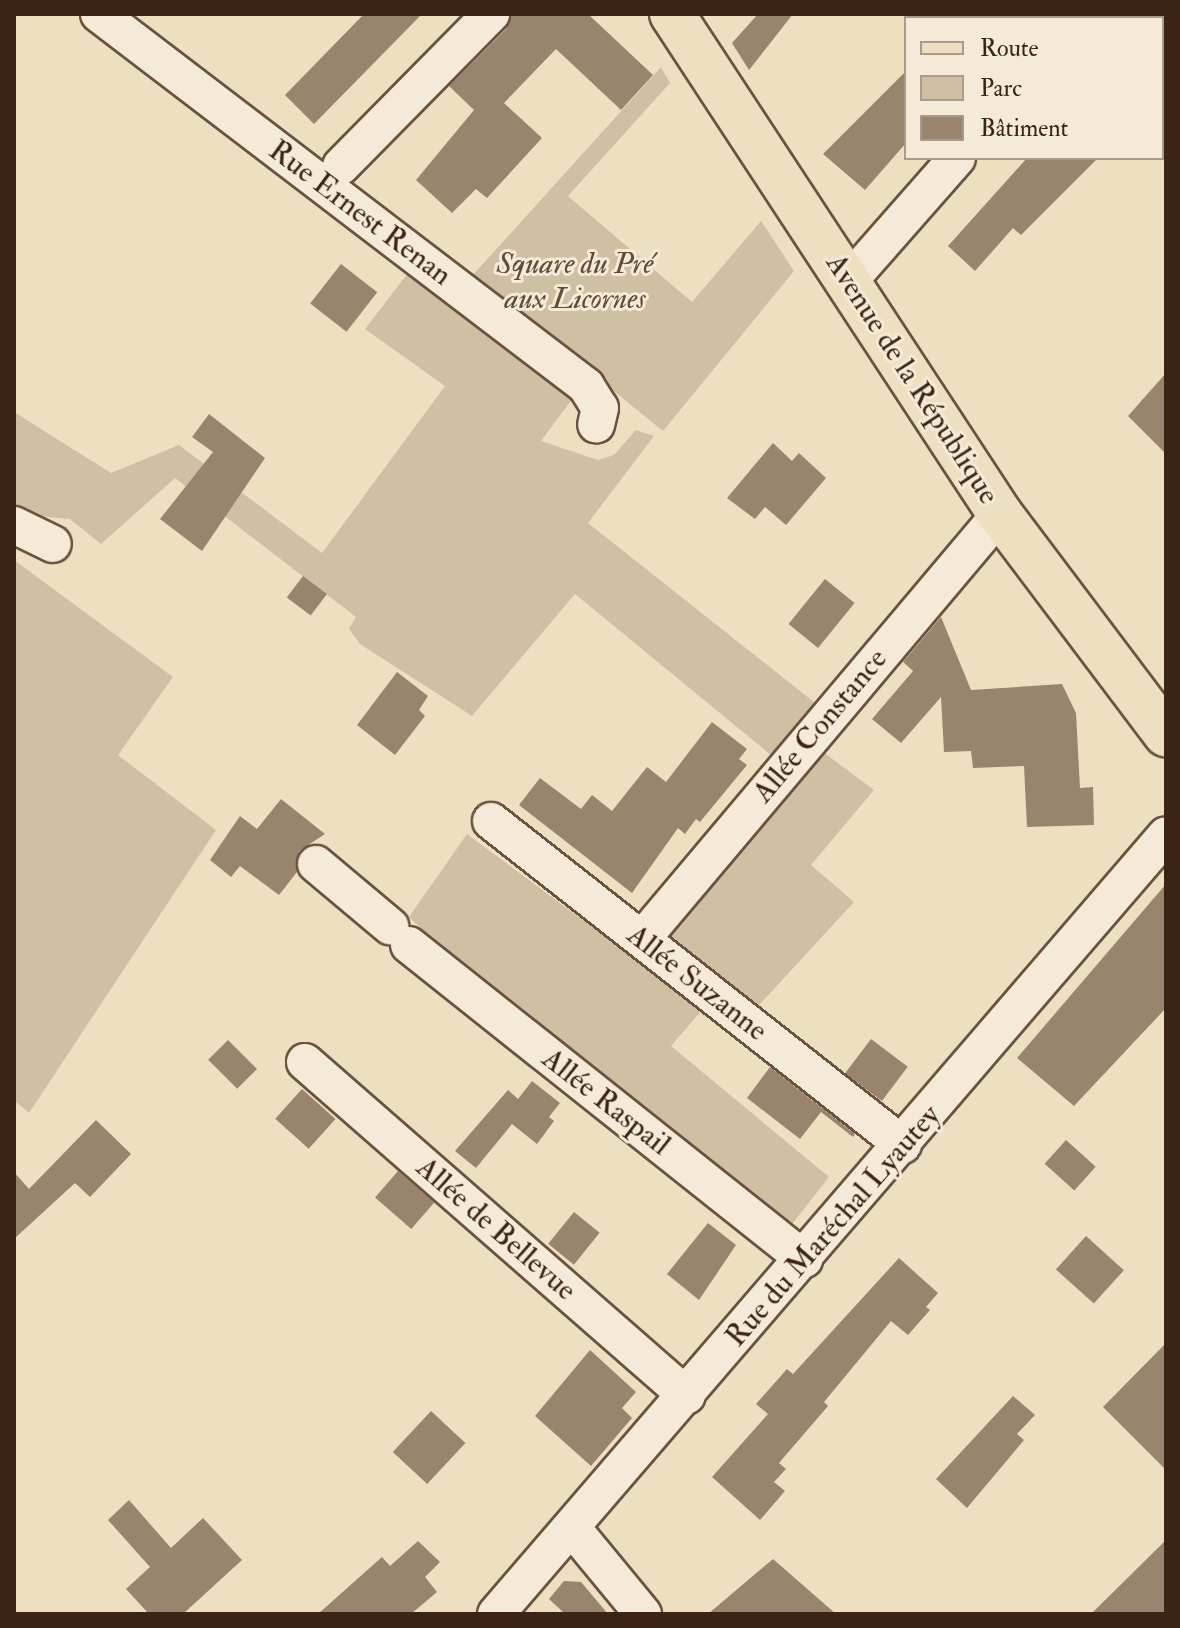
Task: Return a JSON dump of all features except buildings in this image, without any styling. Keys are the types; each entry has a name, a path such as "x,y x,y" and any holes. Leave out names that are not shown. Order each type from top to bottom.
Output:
{"main road":[{"name":"Avenue de la République","path":"672,14 1000,514 1166,734"}],"street":[{"name":"Rue Ernest Renan","path":"99,14 586,386 600,408 596,425"},
{"path":"341,166 491,14"},
{"path":"848,282 955,160"},
{"name":"Allée Constance","path":"642,939 1000,514"},
{"path":"14,525 53,544"},
{"name":"Allée Suzanne","path":"491,821 903,1145"},
{"name":"Rue du Maréchal Lyautey","path":"496,1614 573,1529 1166,835"},
{"name":"Allée Raspail","path":"316,864 399,936 804,1259"},
{"name":"Allée de Bellevue","path":"305,1062 687,1396"},
{"path":"573,1529 643,1614"}],"green space":[{"name":"Square du Pré aux Licornes","path":"661,67 670,83 568,196 692,302 761,221 794,271 663,431 472,276"},
{"path":"411,269 573,398 541,441 598,460 614,455 636,430 654,436 588,523 819,706 777,760 575,594 472,716 360,644 349,629 356,617 175,478 101,544 70,519 14,514 14,412 111,473 179,445 322,553 445,386 365,329"},
{"path":"14,560 173,677 118,755 216,830 29,1113 14,1100"},
{"path":"815,746 874,790 811,865 854,902 749,1016 661,945"},
{"path":"467,834 703,1009 671,1046 829,1177 785,1233 470,975 409,917"}]}
